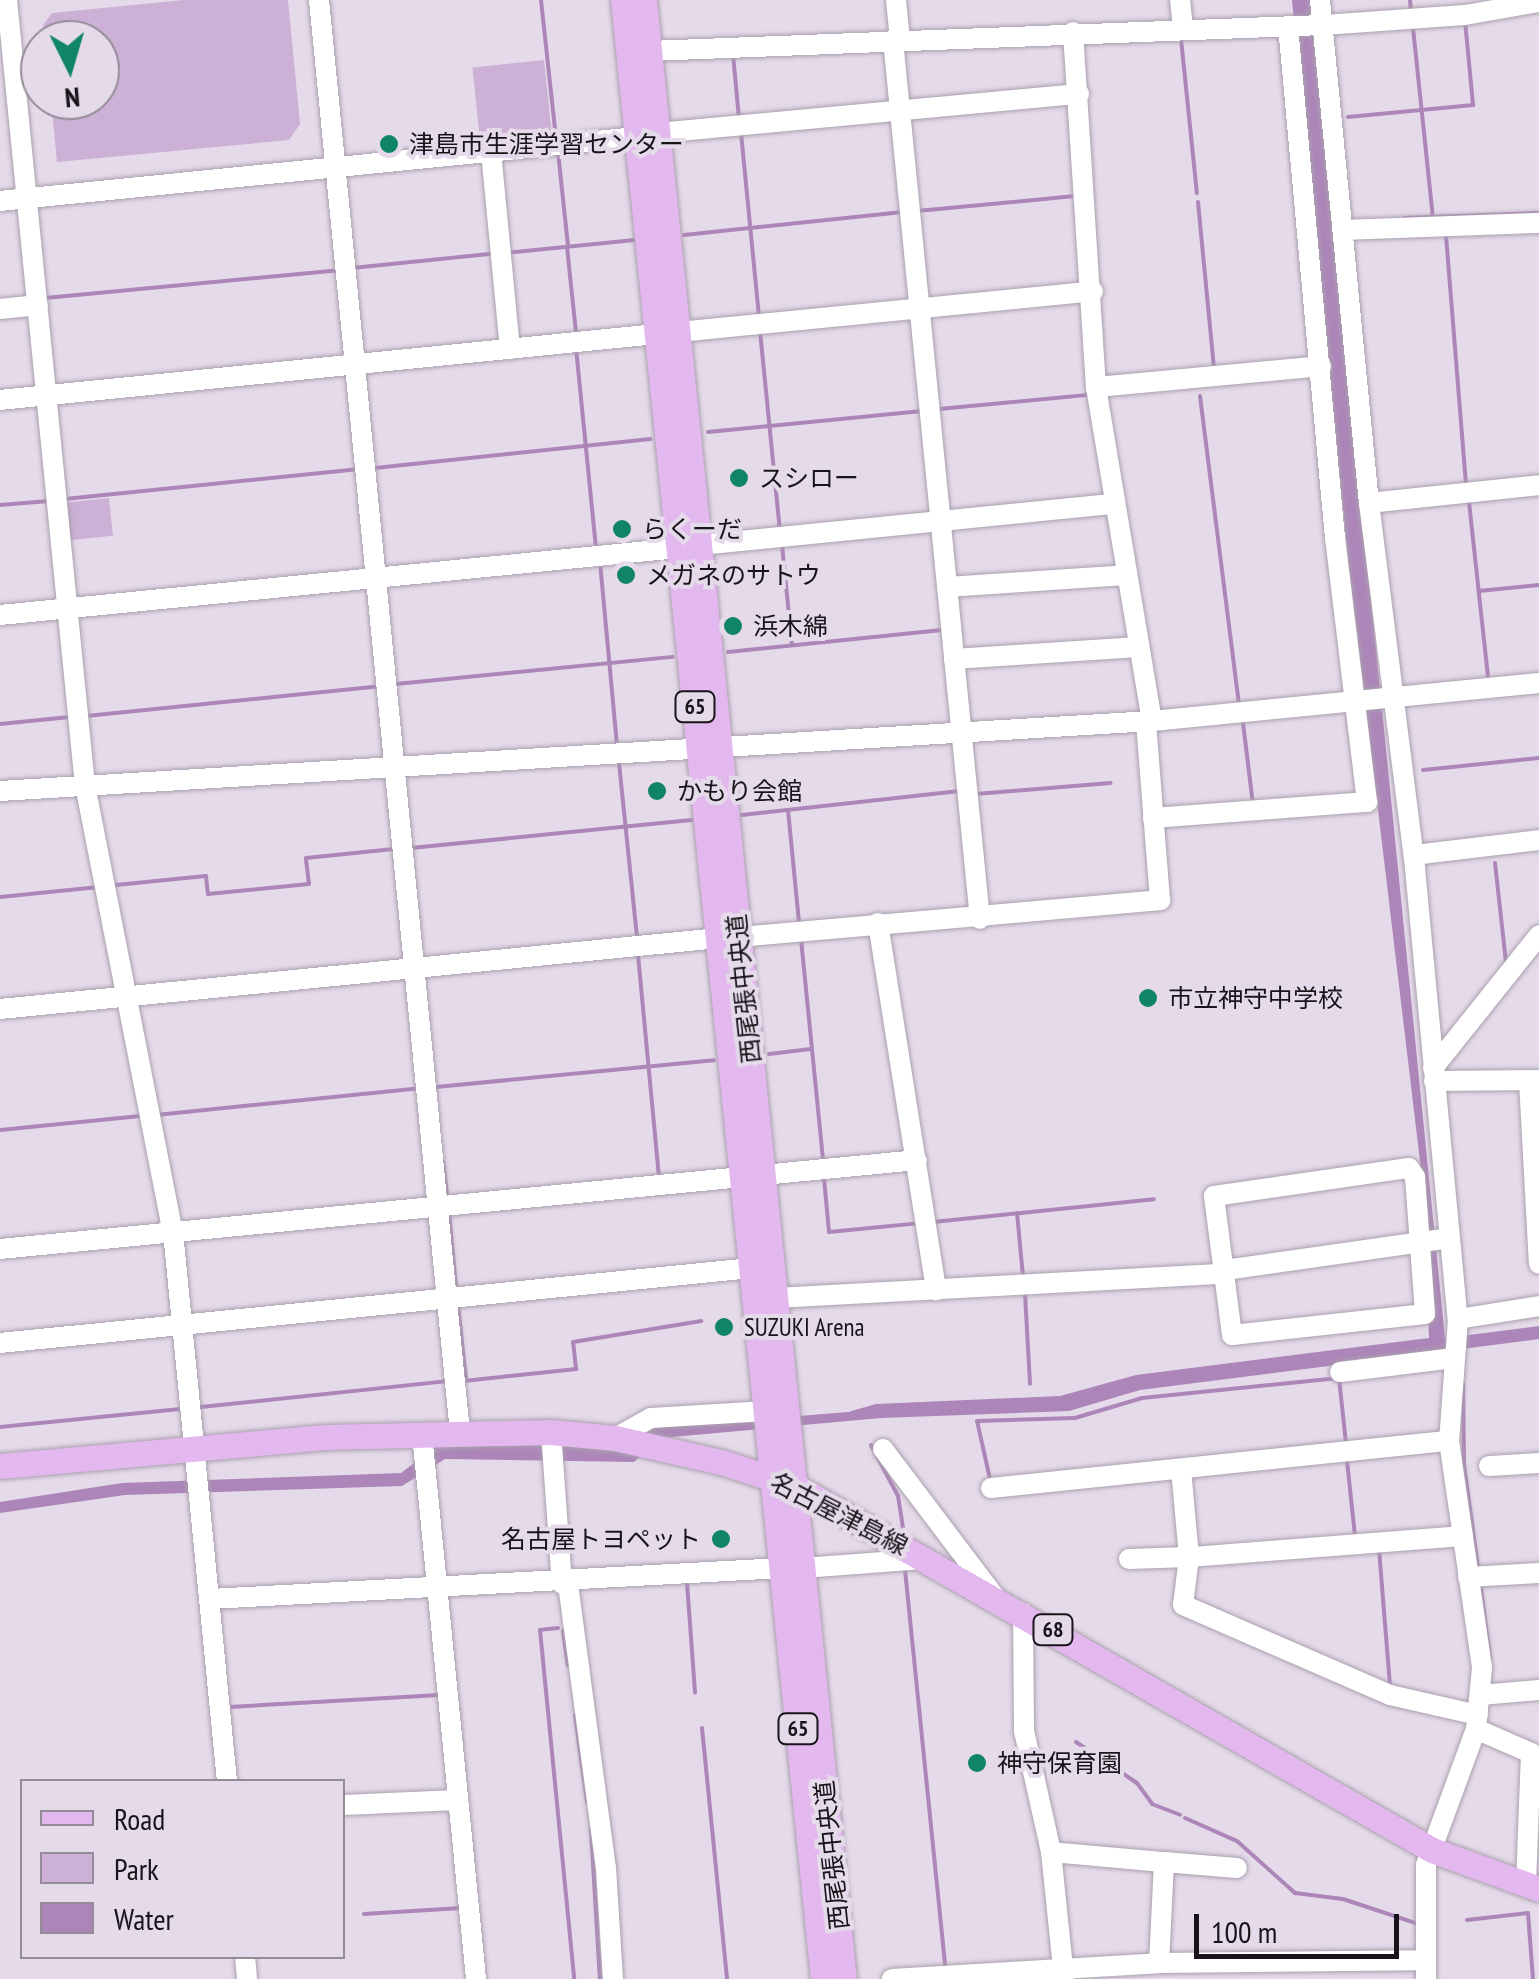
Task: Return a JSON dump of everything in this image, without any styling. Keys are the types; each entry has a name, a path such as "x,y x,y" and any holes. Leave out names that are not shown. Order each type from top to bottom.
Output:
{"main road":[{"name":"西尾張中央道","path":"623,0 647,135 753,1173 776,1298 775,1420"},
{"name":"西尾張中央道","path":"644,0 649,51 647,135"},
{"name":"西尾張中央道","path":"753,1173 751,1268 784,1483 822,1979"},
{"name":"名古屋津島線","path":"0,1466 196,1446 424,1455 460,1433 552,1445 635,1442 784,1483 994,1596 1432,1850 1532,1886"},
{"name":"西尾張中央道","path":"792,1568 844,1979"}],"street":[{"path":"7,0 84,786 173,1232 227,1779"},
{"path":"319,0 460,1433"},
{"path":"896,0 899,110 980,919"},
{"path":"1180,0 1183,29"},
{"path":"892,1979 1064,1973 1159,1963 1282,1970 1426,1970 1426,1865 1478,1713 1468,1577 1449,1441 1456,1340 1434,1240 1409,1168 1214,1196 1232,1335 1425,1314 1434,1240 1434,1074 1414,861 1370,503 1320,0"},
{"path":"649,51 1320,25 1539,2"},
{"path":"1154,818 1367,802 1361,703 1321,366 1290,26"},
{"path":"0,1009 729,937 878,923 980,919 1160,900 1149,721 1096,386 1093,291 1073,32"},
{"path":"0,201 1079,94"},
{"path":"491,152 510,349"},
{"path":"1345,230 1539,223"},
{"path":"0,400 1093,291"},
{"path":"0,309 38,305"},
{"path":"1096,386 1321,366"},
{"path":"1370,503 1539,485"},
{"path":"0,615 1114,504"},
{"path":"948,588 1126,576"},
{"path":"954,658 1139,647"},
{"path":"0,790 1149,721 1539,683"},
{"path":"1414,861 1539,840"},
{"path":"1414,861 1539,854"},
{"path":"878,923 936,1290"},
{"path":"1434,1074 1539,936"},
{"path":"1434,1074 1534,1081 1539,1264"},
{"path":"0,1249 917,1160"},
{"path":"776,1298 1225,1272 1434,1240"},
{"path":"0,1343 751,1268"},
{"path":"1340,1372 1456,1340 1539,1306"},
{"path":"635,1442 651,1418 775,1420"},
{"path":"991,1488 1449,1441"},
{"path":"552,1445 565,1584 606,1868 612,1979"},
{"path":"883,1449 994,1596"},
{"path":"424,1455 476,1979"},
{"path":"1489,1466 1539,1463"},
{"path":"1181,1468 1190,1558 1183,1605 1390,1695 1478,1713 1530,1753 1532,1886"},
{"path":"1128,1559 1190,1558 1463,1536"},
{"path":"210,1600 565,1584 925,1558"},
{"path":"1468,1577 1539,1573"},
{"path":"1023,1613 1024,1732 1051,1852 1064,1973"},
{"path":"1478,1713 1539,1690"},
{"path":"345,1806 458,1800"},
{"path":"1051,1852 1238,1868"},
{"path":"1159,1963 1164,1862"}],"green space":[{"path":"184,0 288,0 300,124 289,140 57,162 53,120 120,120 120,20 47,20 52,13"},
{"path":"544,60 552,134 480,141 472,68"},
{"path":"109,498 113,536 70,540 66,502"}],"water":[{"path":"1292,0 1311,0 1445,1338 1539,1326 1539,1339 1140,1390 1069,1411 881,1418 661,1438 634,1462 445,1459 402,1486 125,1495 0,1513 0,1502 122,1483 401,1473 438,1445 848,1412 876,1404 1060,1396 1136,1375 1429,1338 1422,1178 1349,567"}],"waterway":[{"path":"541,0 556,139"},
{"path":"1410,0 1411,12"},
{"path":"1348,117 1473,105 1465,20"},
{"path":"1413,28 1433,217"},
{"path":"1181,39 1197,193"},
{"path":"733,54 739,119"},
{"path":"741,133 759,318"},
{"path":"558,152 568,246"},
{"path":"917,211 1077,196"},
{"path":"1198,202 1214,367"},
{"path":"684,235 903,212"},
{"path":"1404,218 1539,213"},
{"path":"1446,236 1466,485"},
{"path":"506,253 634,240"},
{"path":"567,247 576,332"},
{"path":"352,268 491,254"},
{"path":"45,298 339,270"},
{"path":"760,331 780,530"},
{"path":"576,348 596,547"},
{"path":"939,409 1088,395"},
{"path":"1200,396 1239,706"},
{"path":"708,432 922,411"},
{"path":"375,468 650,439"},
{"path":"65,499 359,469"},
{"path":"0,505 49,501"},
{"path":"1469,502 1488,676"},
{"path":"782,545 792,645"},
{"path":"600,562 617,745"},
{"path":"1479,591 1539,585"},
{"path":"728,652 942,630"},
{"path":"396,684 673,657"},
{"path":"86,716 379,686"},
{"path":"0,724 70,717"},
{"path":"1243,723 1253,804"},
{"path":"1423,770 1539,758"},
{"path":"619,763 637,938"},
{"path":"976,794 1111,783"},
{"path":"742,815 960,791"},
{"path":"788,810 799,923"},
{"path":"411,848 692,820"},
{"path":"116,885 206,876 208,894 309,884 306,858 394,849"},
{"path":"1495,863 1506,963"},
{"path":"0,897 98,887"},
{"path":"801,939 823,1161"},
{"path":"638,955 659,1179"},
{"path":"769,1054 811,1049"},
{"path":"436,1087 714,1060"},
{"path":"156,1115 420,1088"},
{"path":"0,1130 140,1116"},
{"path":"443,1162 447,1197"},
{"path":"824,1178 829,1232 920,1223"},
{"path":"933,1222 1154,1199"},
{"path":"449,1213 456,1288"},
{"path":"1017,1213 1023,1277"},
{"path":"1025,1294 1030,1384"},
{"path":"458,1306 466,1380"},
{"path":"464,1381 576,1369 573,1342 701,1321"},
{"path":"990,1479 977,1421 1075,1418 1142,1398 1339,1378 1346,1443"},
{"path":"201,1407 450,1381"},
{"path":"1463,1383 1464,1464 1478,1567"},
{"path":"0,1427 180,1409"},
{"path":"871,1445 898,1496 903,1527"},
{"path":"1347,1461 1355,1536"},
{"path":"1379,1549 1390,1685"},
{"path":"905,1570 945,1966"},
{"path":"687,1583 695,1693"},
{"path":"1481,1589 1490,1658"},
{"path":"558,1628 540,1630 574,1979"},
{"path":"563,1631 568,1666"},
{"path":"230,1707 440,1695"},
{"path":"575,1715 587,1802"},
{"path":"702,1728 727,1979"},
{"path":"1076,1742 1137,1783 1152,1804 1180,1815"},
{"path":"1185,1818 1237,1841 1295,1893 1343,1899 1418,1924"},
{"path":"591,1829 600,1979"},
{"path":"364,1914 461,1908"},
{"path":"1467,1920 1528,1913 1533,1979"}],"place":[{"name":"津島市生涯学習センター","path":"389,144"},
{"name":"スシロー","path":"739,478"},
{"name":"らくーだ","path":"622,529"},
{"name":"メガネのサトウ","path":"626,575"},
{"name":"浜木綿","path":"733,626"},
{"name":"かもり会館","path":"657,791"},
{"name":"市立神守中学校","path":"1148,998"},
{"name":"SUZUKI Arena","path":"724,1327"},
{"name":"名古屋トヨペット","path":"721,1539"},
{"name":"神守保育園","path":"977,1763"}]}
